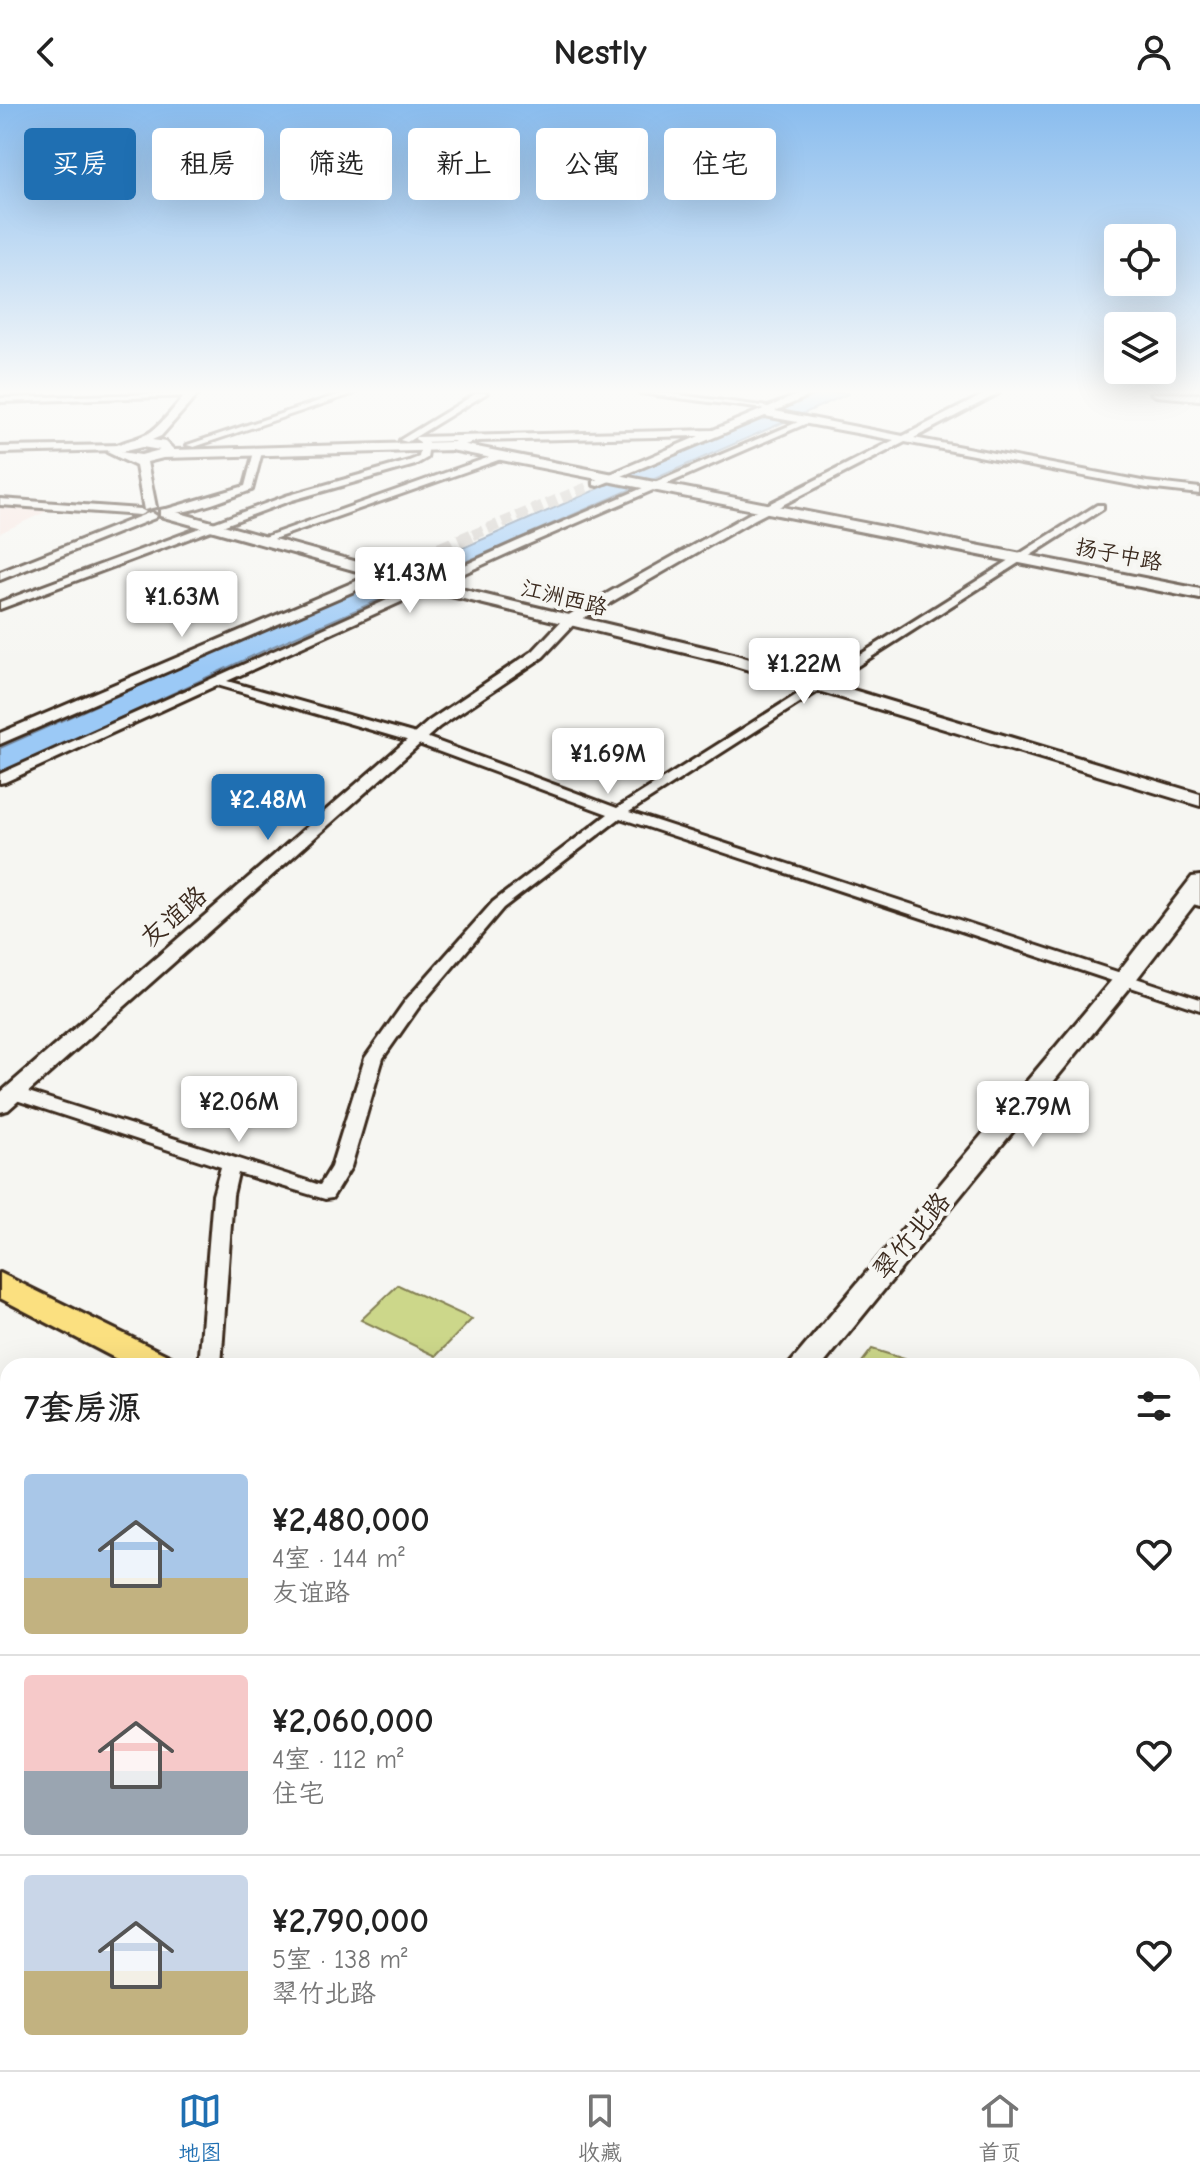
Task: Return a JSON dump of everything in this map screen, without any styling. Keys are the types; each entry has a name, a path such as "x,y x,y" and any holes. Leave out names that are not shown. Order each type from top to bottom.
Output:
{"main road":[{"path":"147,485 154,511"},
{"path":"151,485 154,511"},
{"name":"扬子中路","path":"657,485 1200,592"},
{"name":"江洲西路","path":"154,511 383,575 817,685 1200,800"},
{"name":"江洲西路","path":"817,685 1200,806"},
{"name":"翠竹北路","path":"832,1358 1200,895"},
{"name":"翠竹北路","path":"811,1358 1129,982"},
{"path":"0,1284 143,1358"},
{"path":"0,1301 110,1358"}],"street":[{"path":"0,502 154,511 186,508 249,488 250,485"},
{"path":"0,606 213,525 336,485"},
{"path":"261,540 419,485"},
{"path":"0,779 657,485"},
{"name":"友谊路","path":"6,1099 418,739 538,654 568,621 814,485"},
{"path":"1146,485 1200,491"},
{"path":"6,1099 325,1193 341,1167 374,1058 412,1004 498,905 618,813 1100,507"},
{"path":"0,576 122,531 154,511"},
{"path":"0,739 401,566"},
{"path":"218,682 418,739 618,813 1200,1005"},
{"path":"211,1358 223,1195 231,1164"}],"shaded area":[{"path":"0,508 47,511 0,533"}],"green space":[{"path":"398,1285 472,1319 436,1356 361,1320"},
{"path":"872,1349 901,1358 865,1358"}],"water":[{"path":"607,485 641,485 274,646 0,774 0,748 267,629 376,582 408,572"}],"tunnel":[{"path":"473,535 594,485"},
{"path":"401,566 478,533"}]}
